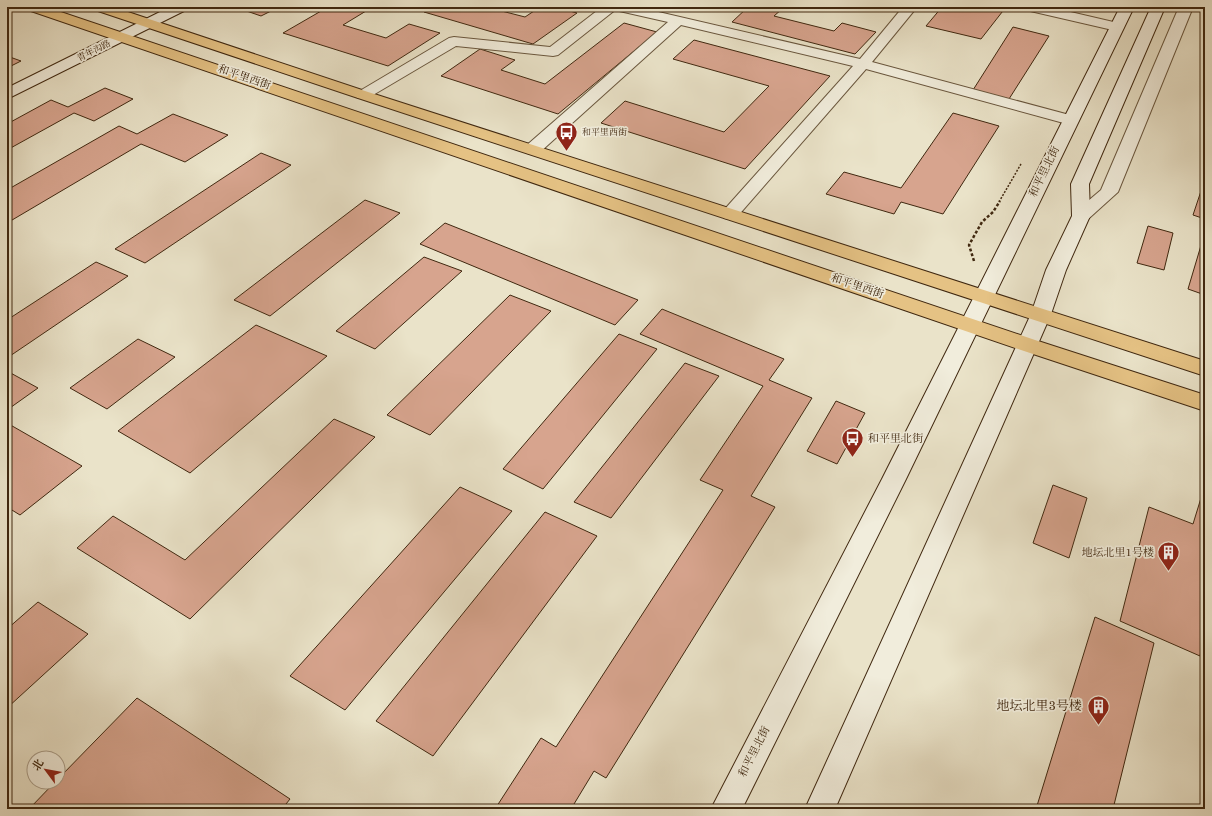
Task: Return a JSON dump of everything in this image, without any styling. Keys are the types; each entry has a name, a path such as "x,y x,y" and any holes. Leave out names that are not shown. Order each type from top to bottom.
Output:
{"main road":[{"name":"和平里西街","path":"33,7 123,36 1028,345 1205,403"},
{"name":"和平里西街","path":"100,7 363,95 1041,314 1205,369"}],"street":[{"name":"青年沟路","path":"7,94 181,7"},
{"path":"363,95 454,41 553,52 610,7"},
{"path":"620,7 863,64 1071,120"},
{"path":"730,214 863,64 910,7"},
{"path":"1031,7 1117,27"},
{"name":"和平里北街","path":"726,809 970,325 1127,7"},
{"path":"1081,216 1080,184 1158,7"},
{"path":"820,809 1028,345 1041,314 1056,270 1081,216 1109,192 1186,7"},
{"path":"533,149 679,20"}],"building":[{"path":"235,7 279,7 261,16"},
{"path":"328,7 352,7 366,11 343,25 386,38 409,24 440,33 388,66 283,33"},
{"path":"432,7 486,7 525,17 540,7 555,7 577,13 533,44 424,12"},
{"path":"748,7 775,7 782,9 774,16 834,31 842,23 876,32 855,54 732,22"},
{"path":"942,7 1006,7 981,39 926,26"},
{"path":"624,23 657,32 558,114 441,76 480,49 515,60 501,70 545,84"},
{"path":"1013,27 1049,36 1009,99 973,90"},
{"path":"694,40 830,76 745,169 601,123 625,101 724,132 769,86 673,59"},
{"path":"7,56 21,61 7,68"},
{"path":"105,88 133,99 94,121 74,113 7,150 7,124 51,100 68,107"},
{"path":"953,113 999,126 943,214 901,202 894,214 826,194 844,172 901,188"},
{"path":"173,114 228,135 185,162 141,144 7,223 7,190 119,126 137,134"},
{"path":"261,153 291,165 145,263 115,249"},
{"path":"1205,179 1205,219 1193,215"},
{"path":"365,200 400,213 270,316 234,300"},
{"path":"445,223 638,300 615,325 420,244"},
{"path":"1148,226 1173,233 1164,270 1137,263"},
{"path":"1205,232 1205,295 1188,289"},
{"path":"424,257 462,271 375,349 336,331"},
{"path":"96,262 128,276 7,358 7,320"},
{"path":"510,295 551,311 430,435 387,415"},
{"path":"662,309 784,359 769,380 812,398 751,496 775,507 606,778 594,771 571,809 495,809 541,738 556,747 723,490 700,480 763,386 640,334"},
{"path":"256,325 327,356 190,473 118,431"},
{"path":"619,334 657,349 543,489 503,469"},
{"path":"138,339 175,357 107,409 70,388"},
{"path":"685,363 719,376 611,518 574,502"},
{"path":"7,371 38,388 7,410"},
{"path":"836,401 865,413 837,464 807,451"},
{"path":"334,419 375,437 190,619 77,548 113,516 185,560"},
{"path":"7,423 82,466 20,515 7,507"},
{"path":"1053,485 1087,498 1069,558 1033,543"},
{"path":"460,487 512,511 345,710 290,676"},
{"name":"地坛北里1号楼","path":"1201,498 1205,500 1205,629 1200,656 1120,621 1149,507 1193,524"},
{"path":"545,512 597,536 433,756 376,721"},
{"path":"38,602 88,634 7,708 7,629"},
{"name":"地坛北里3号楼","path":"1095,617 1154,643 1113,809 1036,809"},
{"path":"137,698 290,799 282,809 29,809 47,790 66,790 66,771"}],"place":[{"name":"和平里西街","path":"566,152"},
{"name":"和平里北街","path":"853,458"},
{"name":"地坛北里1号楼","path":"1169,572"},
{"name":"地坛北里3号楼","path":"1098,726"}]}
